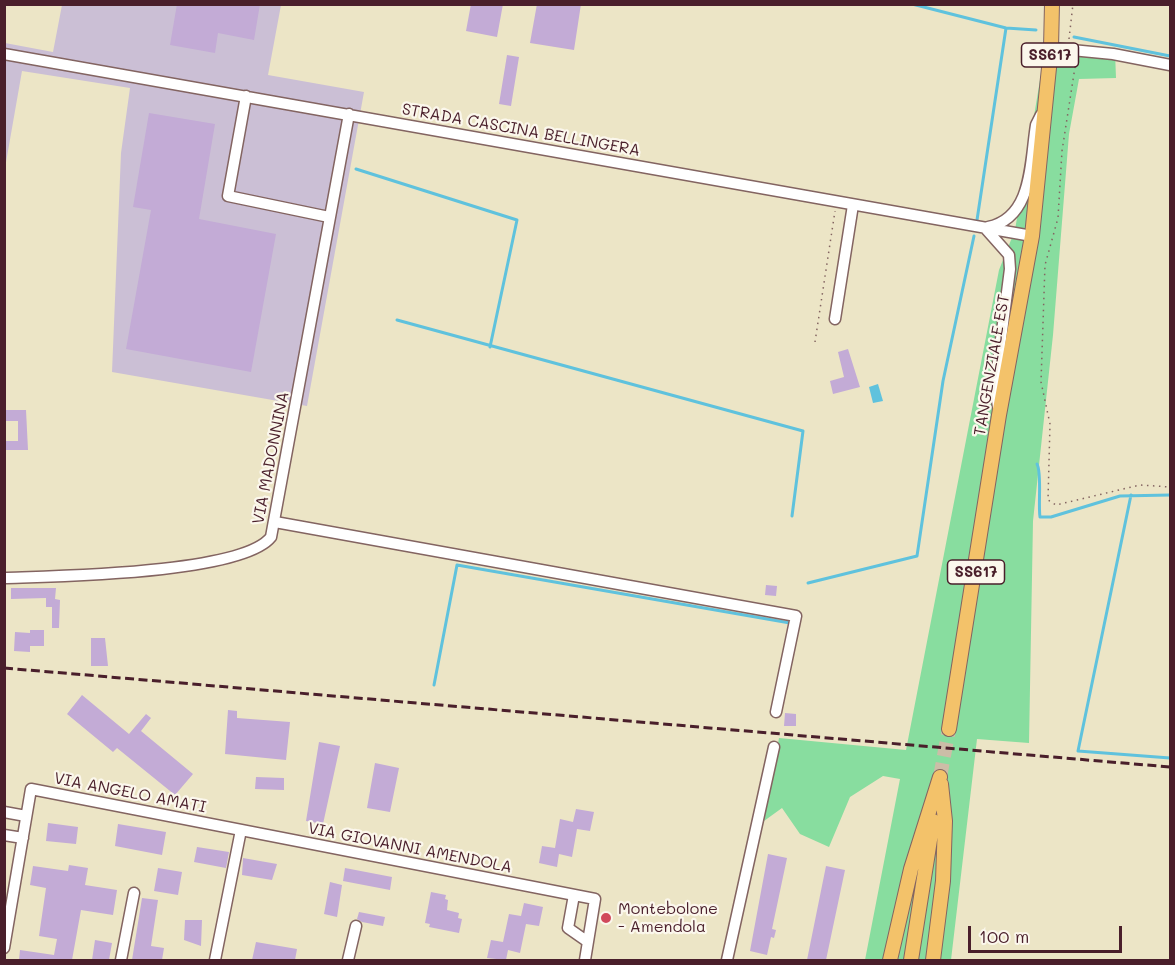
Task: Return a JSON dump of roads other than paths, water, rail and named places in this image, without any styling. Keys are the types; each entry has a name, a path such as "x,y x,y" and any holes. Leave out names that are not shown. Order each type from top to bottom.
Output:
{"main road":[{"name":"TANGENZIALE EST","path":"949,729 999,415 1032,236 1051,48 1052,4"},
{"path":"890,960 911,869 940,777"},
{"path":"911,960 940,777"},
{"path":"933,960 943,880 945,821 940,777"}],"street":[{"path":"1051,48 1170,65"},
{"name":"STRADA CASCINA BELLINGERA","path":"4,54 1032,236"},
{"path":"246,96 228,196 329,217"},
{"path":"985,228 1000,225 1015,215 1024,200 1036,125 1045,106"},
{"name":"VIA MADONNINA","path":"4,578 107,574 193,564 246,554 266,543 275,522 349,114"},
{"path":"835,319 853,205"},
{"path":"985,228 1009,255 1010,269 995,386 999,415"},
{"path":"275,522 796,616 776,712"},
{"path":"727,960 774,747"},
{"name":"VIA ANGELO AMATI","path":"4,948 31,789 241,830"},
{"path":"4,812 26,816"},
{"path":"215,960 241,830"},
{"name":"VIA GIOVANNI AMENDOLA","path":"241,830 595,899 585,960"},
{"path":"4,835 22,844"},
{"path":"121,960 134,893"},
{"path":"574,895 568,928 588,942"},
{"path":"348,960 356,926"}],"water":[{"path":"878,384 883,401 873,403 869,387"}],"waterway":[{"path":"912,4 1006,28 1036,30"},
{"path":"977,220 1006,28"},
{"path":"1074,37 1170,56"},
{"path":"356,169 517,220 490,347"},
{"path":"808,583 917,556 943,381 974,236"},
{"path":"397,320 803,431 792,516"},
{"path":"1037,464 1040,517 1051,517 1120,496 1170,495"},
{"path":"1131,495 1078,751 1170,758"},
{"path":"434,685 457,565 790,623"}],"tunnel":[{"path":"940,777 949,729"}],"railway":[{"path":"4,668 1170,767"}],"place":[{"name":"Montebolone - Amendola","path":"606,918"}]}
